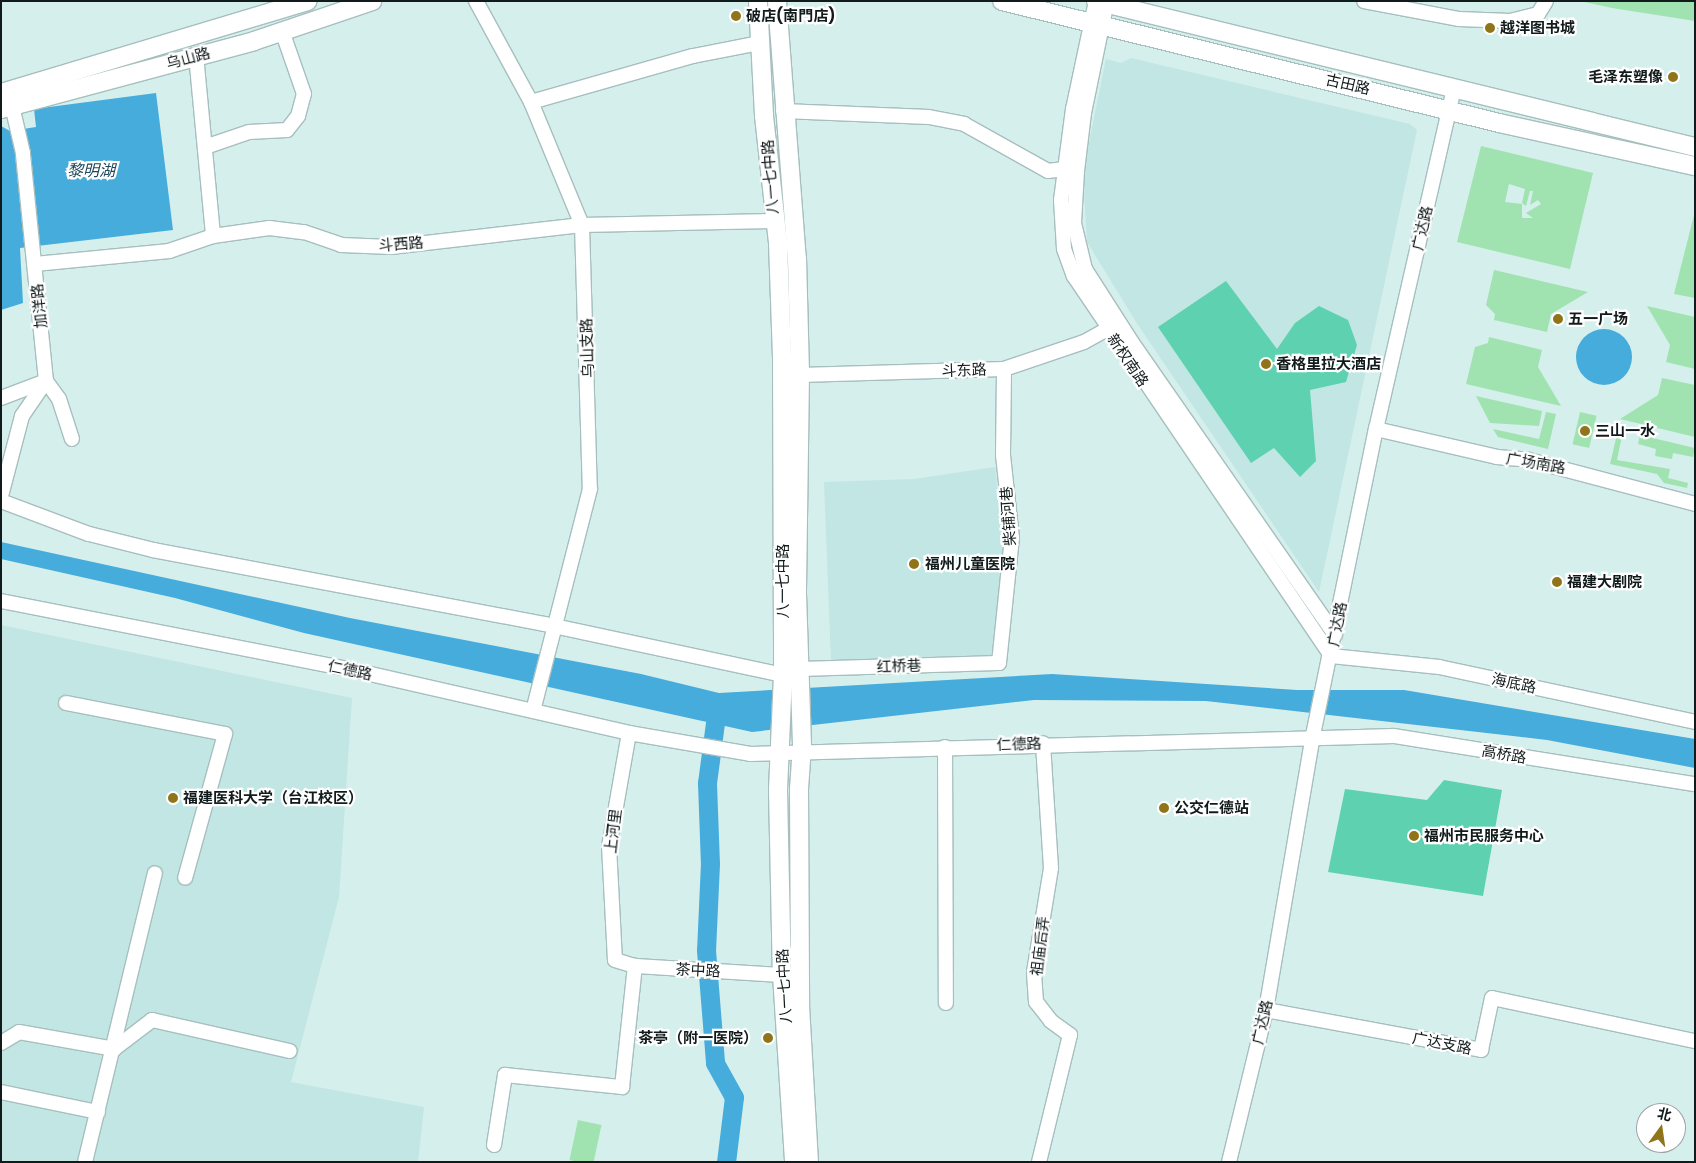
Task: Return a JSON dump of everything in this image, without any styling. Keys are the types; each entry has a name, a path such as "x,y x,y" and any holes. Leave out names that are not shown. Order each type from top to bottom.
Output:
{"main road":[{"name":"乌山路","path":"6,100 308,1"},
{"name":"乌山路","path":"6,100 196,55 282,31 372,1"},
{"name":"八一七中路","path":"758,1 759,43 772,221 778,243 794,672 802,745 798,789 800,1006 808,1162"},
{"name":"八一七中路","path":"777,1 783,111 797,258 800,375 794,672 778,790 782,975 794,1162"},
{"name":"古田路","path":"1002,1 1449,109 1695,166"},
{"name":"古田路","path":"1101,2 1454,88 1505,104 1695,147"}],"street":[{"name":"乌山支路","path":"476,1 532,102 582,224 590,489 533,711"},
{"path":"1364,1 1459,19 1510,21 1538,14 1546,1"},
{"path":"1097,23 1101,2"},
{"name":"新权南路","path":"1097,23 1064,169 1060,226 1064,249 1074,276 1335,635"},
{"name":"新权南路","path":"1097,23 1084,113 1074,223 1085,269 1112,326 1331,656"},
{"path":"205,147 249,132 287,130 298,116 304,94 282,31"},
{"path":"532,102 693,56 759,43"},
{"path":"196,55 213,236"},
{"name":"广达路","path":"1230,1162 1266,1010 1312,740 1328,671 1376,429 1454,88"},
{"name":"加洋路","path":"6,100 20,130 34,246 46,381"},
{"path":"783,111 929,117 964,124 1048,171 1064,169"},
{"name":"斗西路","path":"35,264 169,251 213,236 286,229 341,245 391,247 582,224 772,221"},
{"name":"斗东路","path":"800,375 1004,369 1084,342 1112,326"},
{"name":"柴铺河巷","path":"998,663 1012,538 1003,455 1004,369"},
{"path":"1,398 46,381"},
{"path":"46,381 59,398 72,439"},
{"path":"1,496 22,416 46,381"},
{"name":"广场南路","path":"1376,429 1497,457 1548,464 1695,504"},
{"name":"红桥巷","path":"1,501 89,534 163,552 794,672 998,663"},
{"name":"仁德路","path":"1,601 348,670 630,733 725,751 782,750 802,745 946,746 1312,740"},
{"name":"海底路","path":"1331,656 1439,667 1695,722"},
{"path":"66,703 225,734 184,878"},
{"name":"上河里","path":"615,960 609,846 630,733"},
{"name":"高桥路","path":"1312,740 1394,736 1695,784"},
{"name":"祖庙后弄","path":"1039,1162 1070,1035 1051,1021 1036,1002 1034,972 1051,868 1043,743"},
{"path":"946,746 946,1003"},
{"path":"85,1162 114,1049 155,873"},
{"name":"茶中路","path":"615,960 635,966 782,975"},
{"path":"494,1145 505,1075 622,1087 635,966"},
{"name":"广达支路","path":"1266,1010 1481,1050 1492,998 1695,1040"},
{"path":"1,1043 18,1032 114,1049 152,1020 290,1051"},
{"path":"1,1092 98,1112"}],"shaded area":[{"path":"1131,58 1410,124 1417,130 1319,592 1136,322 1087,242 1083,172 1106,59 1121,63"},
{"name":"福州儿童医院","path":"995,467 1004,548 996,655 831,661 824,482 914,479"},
{"name":"福建医科大学（台江校区）","path":"1,625 352,698 339,897 291,1082 424,1107 418,1162 1,1162"}],"green space":[{"path":"1580,1 1695,1 1695,21 1612,8"},
{"path":"1481,146 1593,173 1570,269 1457,242","holes":["1509,184 1525,189 1522,203 1526,206 1530,191 1533,191 1530,205 1538,200 1541,204 1526,213 1533,218 1522,218 1522,204 1505,202"]},
{"path":"1695,211 1695,298 1674,294"},
{"path":"1494,270 1588,292 1551,314 1547,332 1494,320 1495,314 1486,305"},
{"path":"1647,306 1695,317 1695,369 1666,362 1670,345"},
{"path":"1489,337 1542,350 1538,367 1561,406 1466,384 1475,347 1488,343"},
{"path":"1662,378 1695,385 1695,437 1620,419 1658,395"},
{"path":"1476,396 1542,411 1539,426 1490,423"},
{"path":"1546,412 1556,414 1548,449 1498,437 1493,429 1539,439"},
{"path":"1580,412 1597,416 1589,448 1573,444"},
{"path":"1618,430 1623,431 1617,460 1670,469 1668,478 1688,483 1687,488 1664,483 1657,474 1610,464"},
{"path":"1640,435 1695,448 1693,457 1673,453 1672,459 1655,456 1656,449 1638,444"},
{"path":"578,1120 601,1125 594,1162 569,1160"}],"water":[{"name":"黎明湖","path":"156,93 173,230 20,248 23,303 1,310 1,126 10,131 36,127 34,109"},
{"path":"1599,329 1609,329 1624,337 1630,346 1632,357 1630,368 1624,377 1609,385 1599,385 1588,380 1581,373 1576,362 1576,352 1581,341 1588,334"},
{"path":"1,542 350,618 641,674 719,693 1052,674 1297,690 1404,690 1695,739 1695,768 1547,740 1206,701 1034,700 752,732 304,633 175,598 1,559"}],"building":[{"name":"香格里拉大酒店","path":"1226,281 1277,349 1295,323 1319,306 1348,320 1357,345 1346,382 1310,390 1316,461 1300,477 1274,448 1251,463 1158,327"},
{"name":"福州市民服务中心","path":"1444,780 1502,790 1483,896 1328,872 1345,789 1427,800"}],"waterway":[{"path":"717,708 707,783 710,863 706,950 715,1063 734,1097 726,1162"}],"place":[{"name":"破店(南門店)","path":"736,16"},
{"name":"越洋图书城","path":"1490,28"},
{"name":"毛泽东塑像","path":"1673,77"},
{"name":"五一广场","path":"1558,319"},
{"name":"香格里拉大酒店","path":"1266,364"},
{"name":"三山一水","path":"1585,431"},
{"name":"福州儿童医院","path":"914,564"},
{"name":"福建大剧院","path":"1557,582"},
{"name":"福建医科大学（台江校区）","path":"173,798"},
{"name":"公交仁德站","path":"1164,808"},
{"name":"福州市民服务中心","path":"1414,836"},
{"name":"茶亭（附一医院）","path":"768,1038"}]}
